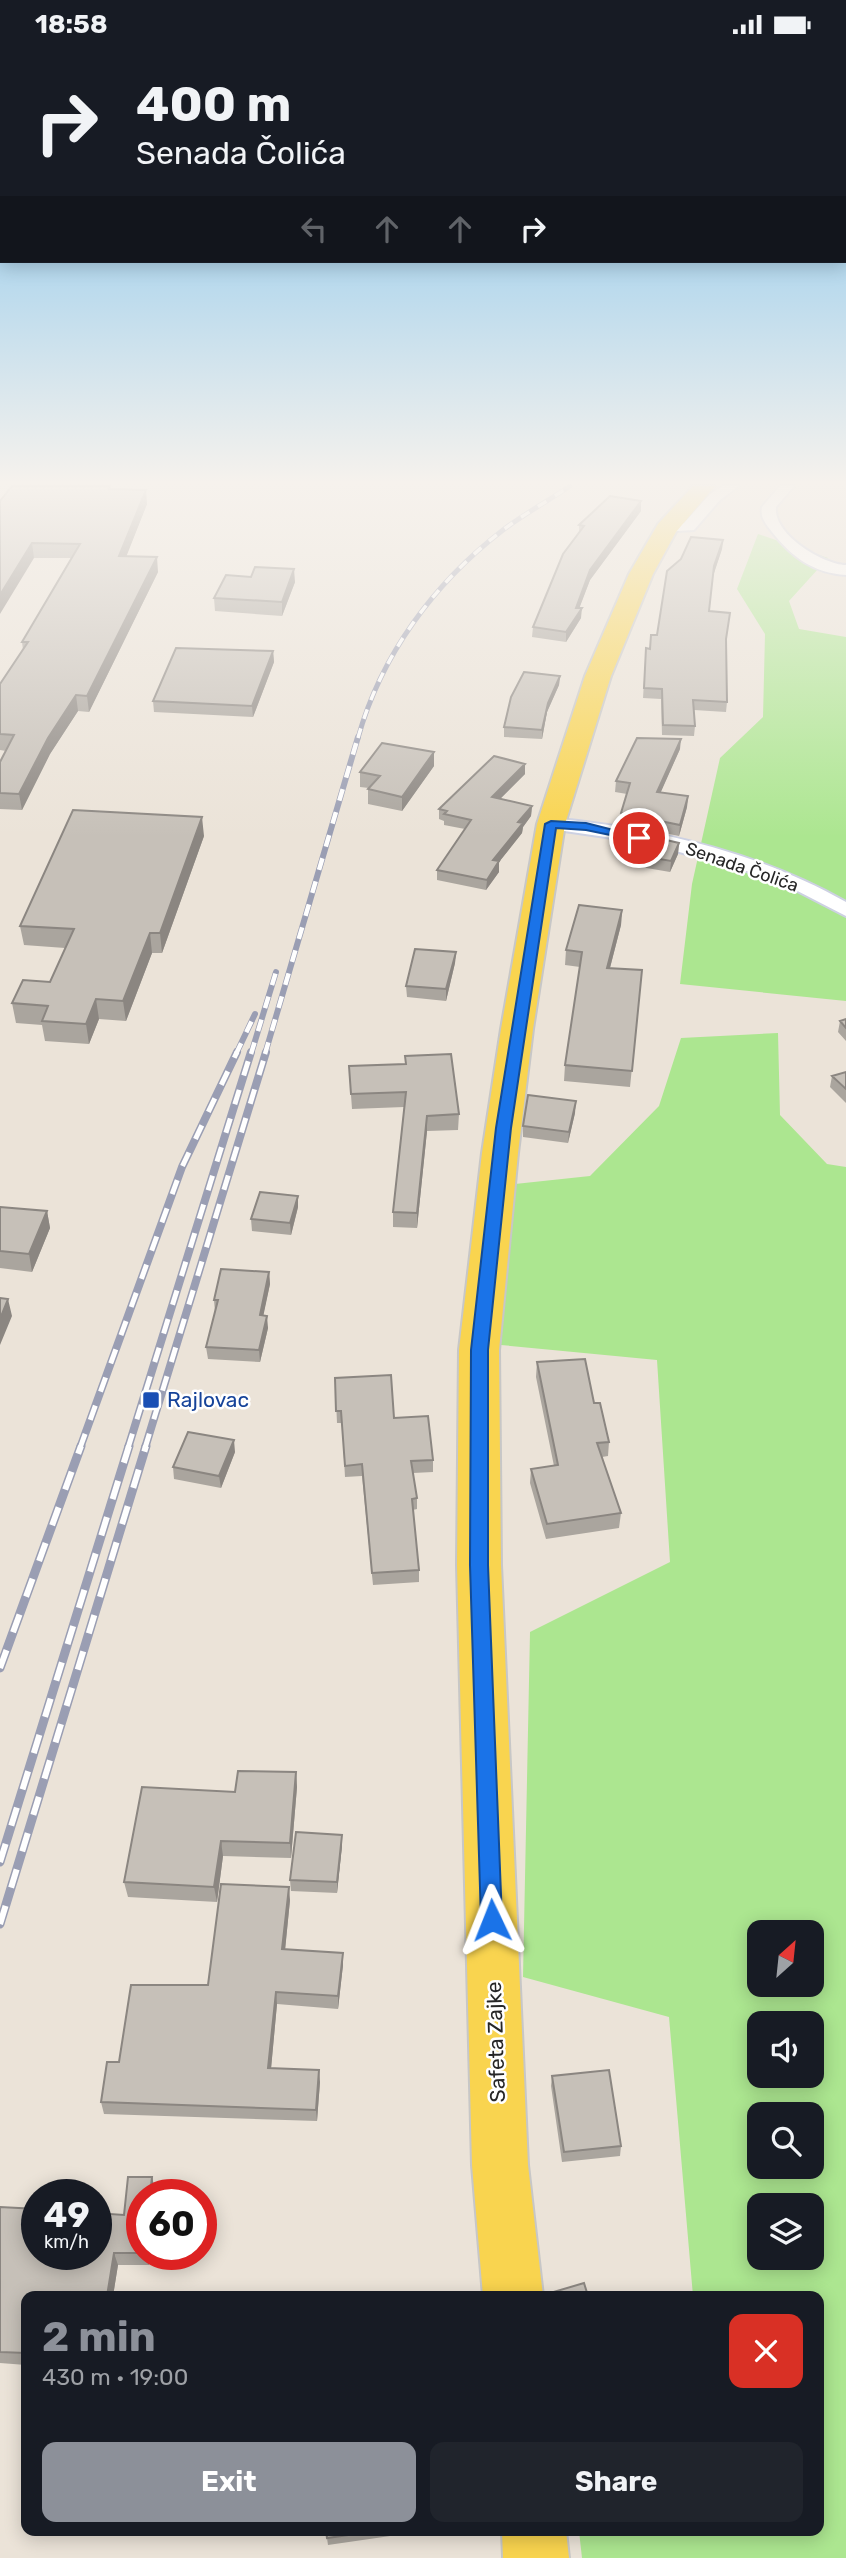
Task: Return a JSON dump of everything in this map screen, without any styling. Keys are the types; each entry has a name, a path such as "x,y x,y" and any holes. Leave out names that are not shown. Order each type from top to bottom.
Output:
{"main road":[{"name":"Safeta Zajke","path":"513,2291 500,2165 479,1565 480,1350 509,1091 551,824 601,669 629,603"},
{"path":"534,2536 536,2558"}],"street":[{"name":"Senada Čolića","path":"551,824 586,827 692,849 789,879 846,910"}],"green space":[{"path":"746,603 790,603 799,629 846,637 846,1001 680,984 692,884 720,758 763,717 765,634"},
{"path":"778,1033 780,1115 827,1164 846,1167 846,2558 582,2558 580,2536 824,2536 824,2291 693,2291 669,2017 523,1977 530,1632 670,1562 657,1360 501,1345 515,1184 590,1176 659,1106 681,1038"}],"building":[{"path":"45,603 134,603 87,696 76,695 48,738 19,794 0,793 0,762 14,735 0,734 0,684 28,642 22,642"},
{"path":"543,603 578,603 576,608 582,608 566,632 533,627"},
{"path":"662,603 710,603 709,611 730,613 726,639 727,702 693,700 695,726 663,725 662,689 644,688 646,648 650,649 651,635 657,635"},
{"path":"176,648 273,651 252,706 153,701"},
{"path":"524,672 560,676 548,703 542,730 504,727 511,697"},
{"path":"637,738 681,739 657,792 688,796 680,825 621,813 630,783 616,781"},
{"path":"382,743 434,752 402,797 368,789 380,776 360,772"},
{"path":"494,756 525,764 492,797 532,806 518,822 523,823 493,860 499,861 487,880 437,870 471,820 444,814 447,811 439,809"},
{"path":"73,810 202,817 160,933 150,933 123,1001 96,999 86,1024 42,1021 48,1006 12,1003 23,980 50,982 74,929 20,926"},
{"path":"641,834 679,843 671,861 630,854"},
{"path":"579,905 622,910 607,968 642,970 632,1071 565,1065 582,952 566,950"},
{"path":"415,949 456,952 446,989 406,986"},
{"path":"451,1054 459,1114 427,1116 417,1213 393,1212 406,1092 351,1094 349,1066 406,1064 405,1056"},
{"path":"846,1072 846,1089 832,1076"},
{"path":"528,1095 576,1101 569,1132 523,1126"},
{"path":"260,1192 298,1196 290,1223 251,1219"},
{"path":"0,1207 47,1211 29,1254 0,1251"},
{"path":"221,1269 269,1272 260,1315 267,1316 259,1350 206,1347 218,1300 214,1300"},
{"path":"0,1298 8,1299 0,1319"},
{"path":"585,1359 594,1403 600,1403 609,1442 597,1443 621,1513 547,1524 531,1469 558,1465 537,1362"},
{"path":"391,1375 394,1418 428,1416 433,1460 411,1461 417,1498 412,1499 419,1570 372,1573 362,1464 345,1466 341,1411 336,1411 335,1378"},
{"path":"188,1432 234,1440 219,1476 173,1467"},
{"path":"238,1771 296,1772 290,1843 221,1841 214,1887 124,1882 142,1787 235,1792"},
{"path":"296,1832 342,1835 337,1882 290,1880"},
{"path":"221,1884 289,1887 282,1949 343,1953 338,1996 276,1992 268,2068 319,2070 316,2110 101,2102 107,2062 119,2062 131,1985 208,1985"},
{"path":"609,2070 621,2146 564,2152 552,2076"},
{"path":"128,2177 152,2179 128,2179"},
{"path":"126,2196 126,2253 114,2253 112,2265 112,2214 124,2215"},
{"path":"0,2207 21,2208 21,2270 111,2270 108,2291 21,2291 21,2353 0,2352"},
{"path":"584,2283 586,2291 557,2291"}],"railway":[{"path":"358,738 381,678 413,623 428,603"},
{"path":"265,1054 358,737"},
{"path":"251,1054 276,972"},
{"path":"236,1054 255,1014"},
{"path":"80,1448 182,1167 237,1052"},
{"path":"128,1448 251,1052"},
{"path":"145,1448 266,1052"},
{"path":"0,1668 81,1446"},
{"path":"0,1862 129,1446"},
{"path":"0,1924 146,1446"}],"place":[{"name":"Rajlovac","path":"151,1400"}],"route":[{"path":"492,1920 479,1565 480,1350 503,1128 551,824 586,827 639,838"}]}
